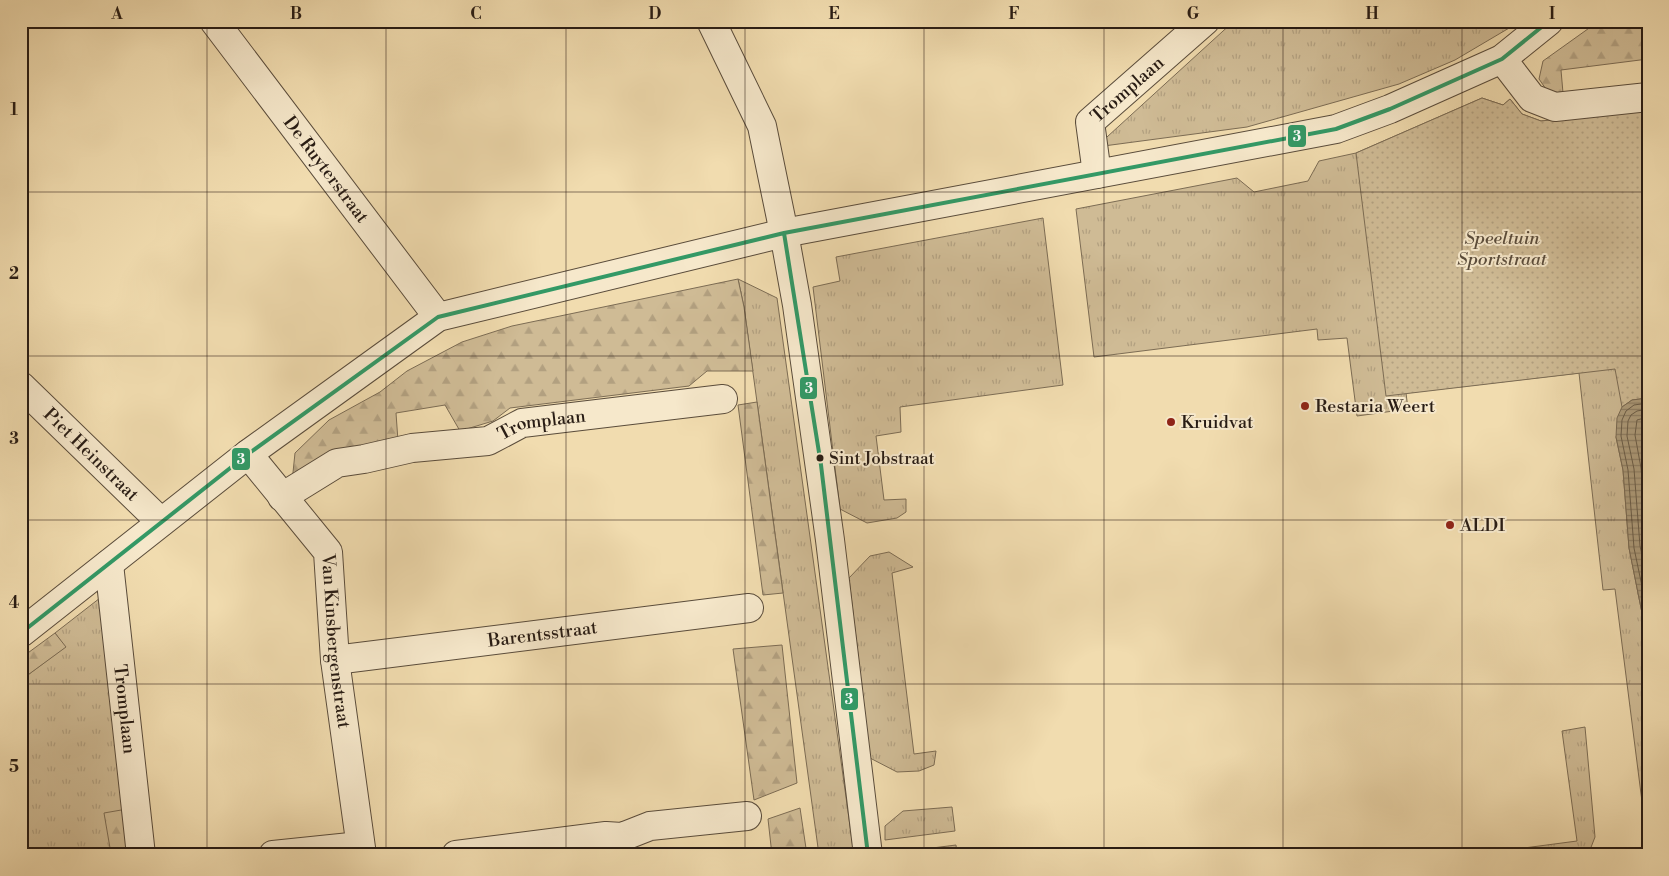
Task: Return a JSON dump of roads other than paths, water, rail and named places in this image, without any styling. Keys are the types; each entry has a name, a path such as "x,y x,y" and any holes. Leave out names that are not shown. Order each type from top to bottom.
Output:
{"street":[{"name":"De Ruyterstraat","path":"214,21 438,317"},
{"path":"712,21 762,126 784,233 797,305 830,540 868,855"},
{"name":"Tromplaan","path":"1098,174 1090,122 1205,21"},
{"path":"21,633 248,454 438,317 784,233 1336,129 1390,109 1502,60 1549,21"},
{"path":"1502,60 1532,98 1555,107 1648,96"},
{"name":"Piet Heinstraat","path":"21,386 161,522"},
{"name":"Tromplaan","path":"282,497 337,463 412,448 488,441 522,423 723,399"},
{"name":"Van Kinsbergenstraat","path":"248,454 328,552 336,660 361,850"},
{"name":"Tromplaan","path":"109,564 142,855"},
{"name":"Barentsstraat","path":"336,660 749,608"},
{"path":"456,855 606,836 631,846 650,826 747,816"},
{"path":"273,855 361,850"}],"water":[{"path":"1648,398 1648,643 1629,548 1623,470 1616,437 1617,418 1622,407 1632,400"}],"place":[{"name":"Restaria Weert","path":"1305,406"},
{"name":"Kruidvat","path":"1171,422"},
{"name":"Sint Jobstraat","path":"820,458"},
{"name":"ALDI","path":"1450,525"}],"park label":[{"name":"Speeltuin Sportstraat","path":"1502,248"}]}
